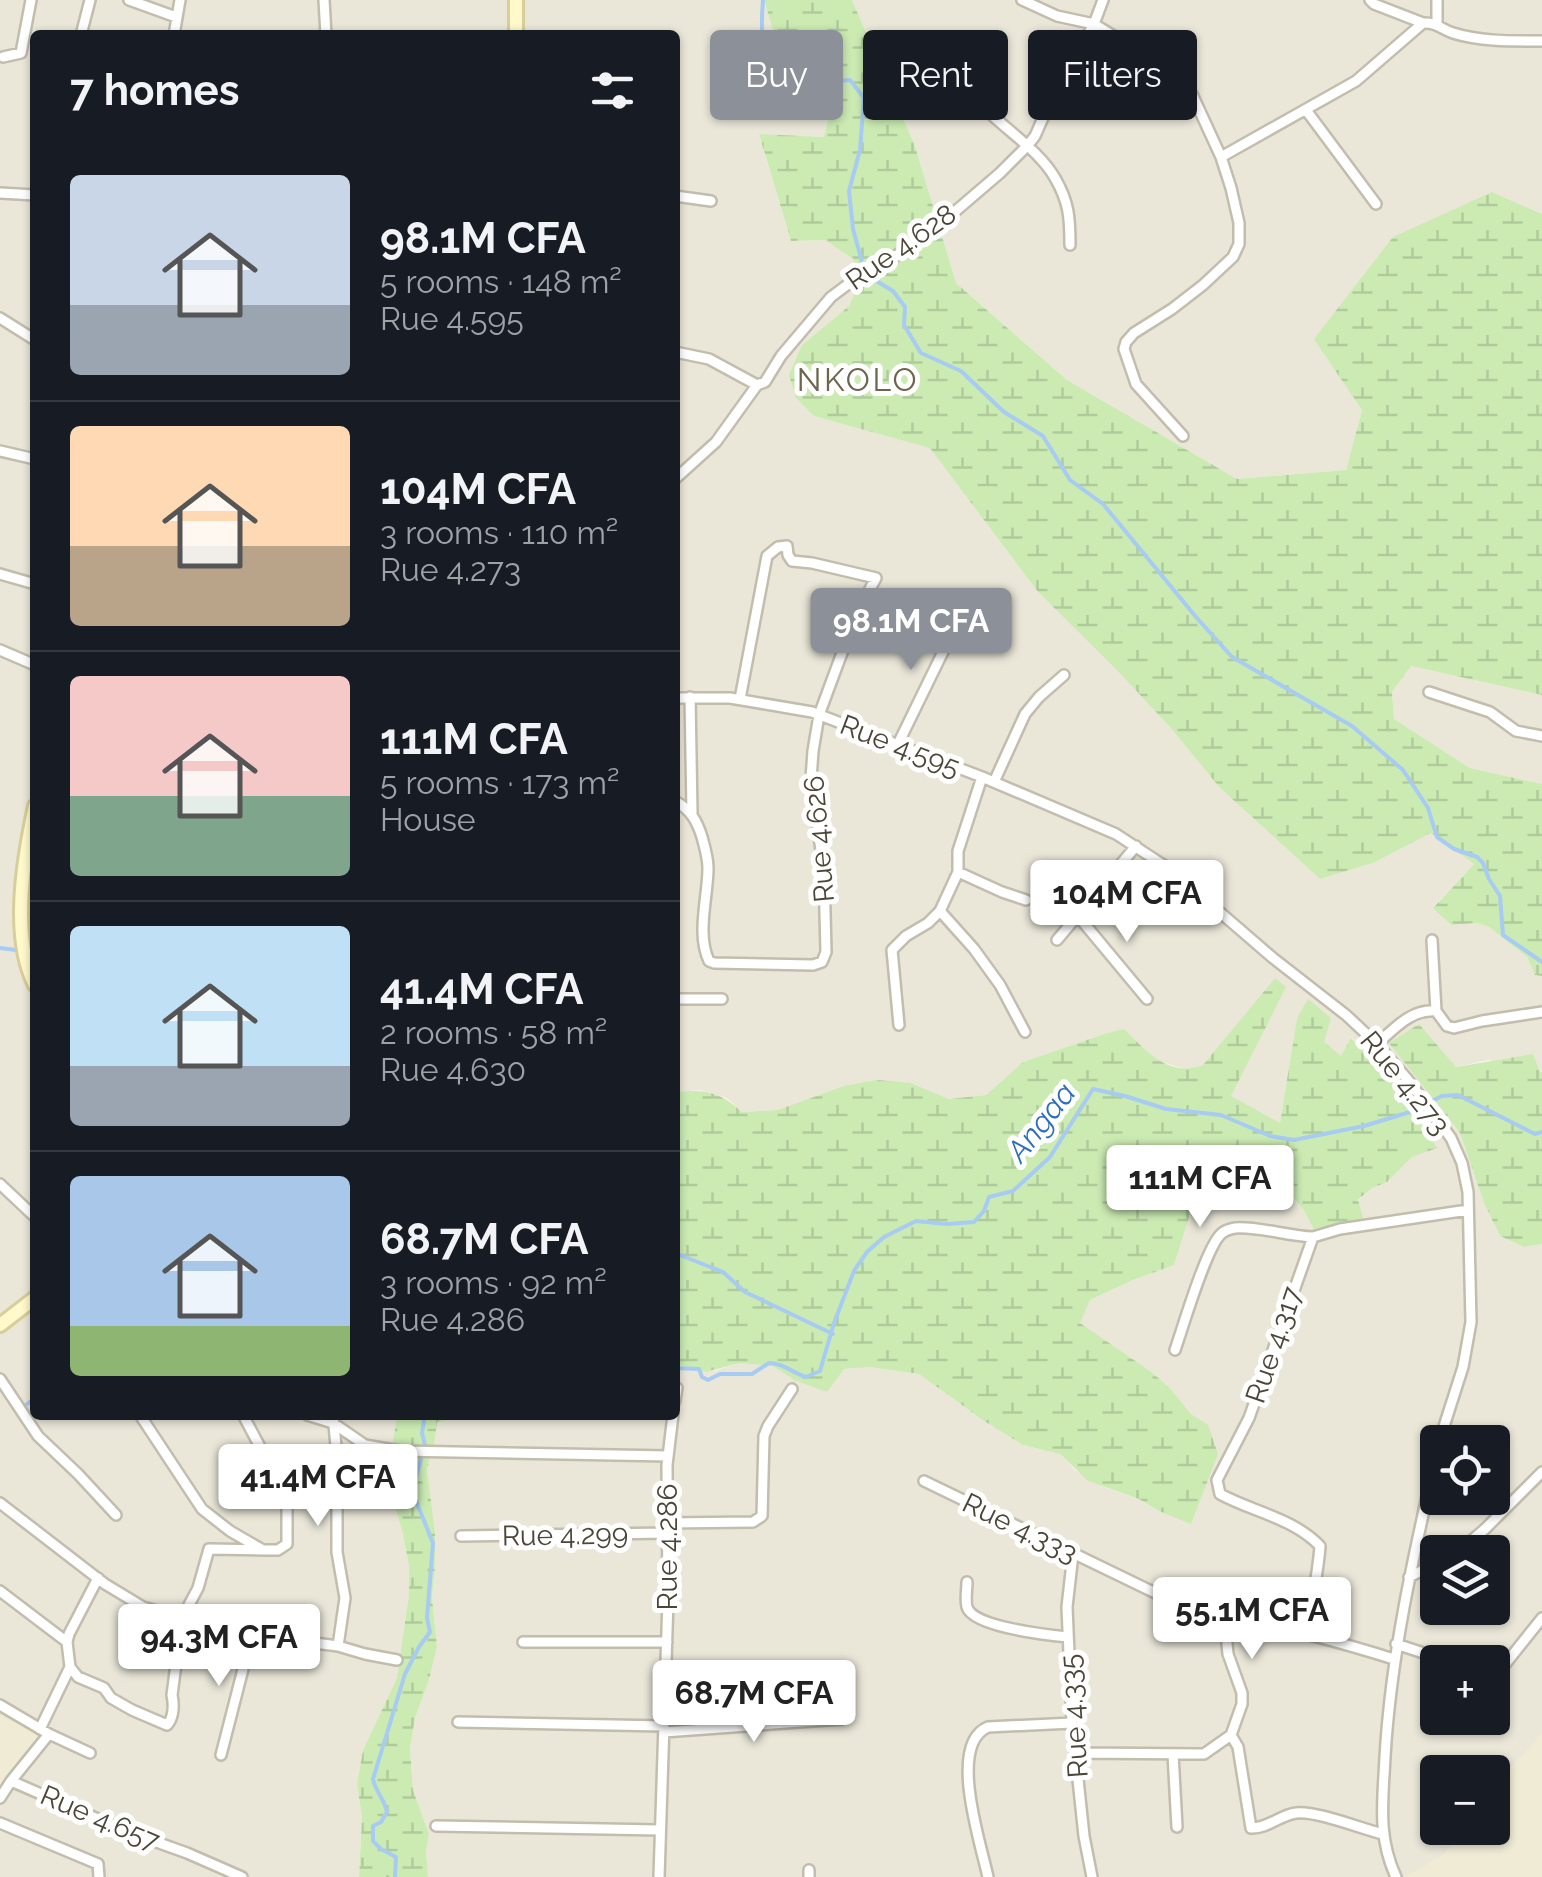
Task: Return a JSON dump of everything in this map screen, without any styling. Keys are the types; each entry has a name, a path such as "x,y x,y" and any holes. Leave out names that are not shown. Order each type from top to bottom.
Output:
{"main road":[{"path":"516,0 516,30"},
{"path":"30,829 22,913 30,972"},
{"path":"0,1326 30,1302"}],"street":[{"path":"3,57 21,53 30,0"},
{"path":"82,30 90,0"},
{"path":"129,0 176,17"},
{"path":"175,30 180,0"},
{"path":"324,0 326,30"},
{"path":"1022,0 1048,12 1094,24 1173,72 1184,82 1221,156 1239,222 1239,244 1233,257 1204,285 1134,333 1124,349 1136,384 1183,436"},
{"name":"Rue 4.628","path":"680,474 716,442 830,297 937,227 1028,145 1094,24 1103,0"},
{"path":"1370,0 1423,23 1437,23 1448,32 1495,42 1541,41 1542,50"},
{"path":"1437,0 1437,23"},
{"path":"1221,156 1356,81 1423,23"},
{"path":"1306,110 1376,204"},
{"path":"995,120 1028,145 1055,177 1070,214 1070,245"},
{"path":"0,192 30,195"},
{"path":"680,197 712,201"},
{"path":"0,318 30,337"},
{"path":"680,353 710,358 757,385"},
{"path":"0,451 30,458"},
{"name":"Rue 4.626","path":"692,813 708,863 704,944 710,961 813,965 822,962 826,952 824,872 811,768 820,715 848,634 876,578 792,561 787,546 778,547 767,556 740,699"},
{"path":"0,574 30,583"},
{"path":"898,744 960,618"},
{"path":"0,650 30,663"},
{"path":"994,782 1025,714 1064,675"},
{"path":"1429,692 1490,712 1516,731 1542,736"},
{"name":"Rue 4.595","path":"680,698 740,699 820,715 1116,834"},
{"path":"690,698 692,813"},
{"path":"899,1025 892,950 940,911 958,872 958,851 982,778"},
{"path":"680,805 692,813"},
{"name":"Rue 4.273","path":"1116,834 1171,870 1272,958 1346,1015 1408,1080 1450,1138 1462,1163 1468,1192 1471,1306 1463,1367 1444,1425"},
{"path":"1057,940 1136,846"},
{"path":"958,872 1026,900"},
{"path":"940,911 1000,984 1024,1032"},
{"path":"1078,916 1147,998"},
{"path":"1432,940 1436,1011 1448,1026 1542,1012"},
{"path":"680,999 722,999"},
{"path":"1377,1044 1412,1014 1436,1011"},
{"path":"0,1184 30,1212"},
{"path":"1175,1350 1208,1256 1218,1236 1232,1228 1312,1236 1340,1228 1468,1210"},
{"name":"Rue 4.317","path":"1307,1634 1320,1546 1293,1524 1228,1498 1217,1487 1222,1468 1248,1418 1312,1236"},
{"path":"0,1379 38,1436 116,1515"},
{"name":"Rue 4.299","path":"461,1536 753,1522 762,1516 764,1436 792,1389"},
{"path":"143,1420 200,1506 230,1531 263,1550"},
{"path":"98,1578 67,1642 70,1667 78,1676 104,1688 111,1698 167,1725 174,1704 182,1618 198,1588 209,1548 278,1550 287,1544 287,1506 278,1480 245,1420"},
{"path":"333,1420 337,1552 345,1598 338,1646"},
{"path":"334,1420 365,1444 400,1451 668,1456"},
{"name":"Rue 4.286","path":"660,1877 668,1456 672,1420"},
{"path":"1478,1535 1542,1472"},
{"name":"Rue 4.333","path":"924,1481 1208,1619 1274,1626 1394,1659"},
{"path":"0,1503 98,1578 143,1606 252,1634 338,1646 398,1660"},
{"name":"Rue 4.273","path":"1396,1877 1382,1834 1388,1709 1396,1644 1423,1515"},
{"name":"Rue 4.335","path":"1072,1554 1067,1607 1072,1723 1092,1877"},
{"path":"1409,1577 1420,1572"},
{"path":"967,1582 967,1608 973,1616 1032,1633 1068,1637"},
{"path":"0,1591 67,1642"},
{"path":"1510,1659 1542,1618"},
{"path":"1076,1753 1204,1754 1230,1734 1242,1704 1242,1693 1228,1654 1225,1622"},
{"path":"221,1755 252,1634"},
{"path":"523,1642 666,1642"},
{"path":"1396,1644 1420,1652"},
{"name":"Rue 4.657","path":"70,1667 44,1731 11,1781 242,1877"},
{"path":"0,1705 90,1753"},
{"path":"458,1722 664,1729 842,1719"},
{"path":"988,1877 967,1772 976,1734 988,1727 1072,1723"},
{"path":"1230,1734 1238,1747 1251,1828 1258,1829 1302,1812 1382,1834"},
{"path":"1173,1754 1177,1827"},
{"path":"0,1798 11,1781"},
{"path":"0,1824 98,1864 99,1877"},
{"path":"436,1826 660,1830"}],"shaded area":[{"path":"0,0 764,0 773,30 710,30 710,120 829,120 825,137 759,135 791,241 825,240 853,259 857,288 849,306 802,345 814,416 930,447 1038,592 1115,667 1220,788 1320,879 1373,863 1431,833 1474,864 1433,907 1451,925 1477,923 1489,927 1527,957 1535,975 1542,976 1542,1072 1488,1060 1456,1067 1444,1113 1460,1133 1500,1236 1524,1247 1542,1244 1542,1877 428,1877 429,1834 413,1790 410,1749 415,1718 437,1647 432,1598 435,1532 427,1469 437,1422 680,1420 680,1366 696,1371 714,1371 740,1363 773,1366 794,1380 869,1367 919,1374 1023,1445 1060,1454 1075,1470 1103,1487 1139,1499 1159,1511 1208,1426 1150,1371 1079,1323 1090,1300 1174,1265 1193,1205 1219,1169 1258,1156 1303,1209 1314,1229 1364,1219 1358,1201 1372,1188 1387,1182 1412,1157 1437,1147 1352,1038 1341,1057 1323,1042 1309,1000 1297,1018 1280,1124 1230,1096 1285,988 1275,979 1203,1065 1189,1070 1155,1060 1104,1034 1023,1062 986,1095 949,1099 911,1083 778,1110 742,1112 727,1098 701,1090 680,1092 680,30 30,30 30,1420 396,1420 390,1462 409,1566 409,1594 397,1678 363,1750 357,1784 362,1818 359,1877 0,1877"},
{"path":"852,0 1542,0 1542,214 1492,192 1362,410 1346,470 1237,479 1067,380 956,283 904,120 1008,120 1008,30 865,30"},
{"path":"1411,666 1542,695 1542,784 1470,768 1394,719 1392,692"},
{"path":"0,1715 41,1735 0,1788"},
{"path":"1542,1734 1542,1877 1405,1877 1443,1855 1451,1845 1510,1845 1511,1767"}],"green space":[{"path":"764,0 852,0 865,30 863,120 904,120 956,283 1067,380 1237,479 1346,470 1362,410 1314,339 1393,237 1492,192 1542,214 1542,695 1411,666 1392,692 1394,719 1470,768 1542,784 1542,976 1535,975 1527,957 1489,927 1477,923 1451,925 1433,908 1474,864 1431,833 1373,863 1320,879 1220,788 1169,726 1038,592 930,448 814,416 796,398 789,375 802,345 849,306 857,288 853,259 825,240 791,241 759,134 824,137 828,120 843,120 843,30 773,30"},
{"path":"1275,978 1286,987 1231,1096 1280,1123 1297,1018 1308,999 1331,1018 1324,1042 1341,1056 1351,1038 1411,1100 1437,1148 1412,1157 1387,1182 1358,1200 1364,1220 1314,1229 1303,1209 1258,1156 1219,1169 1193,1205 1174,1265 1090,1300 1080,1323 1150,1371 1191,1414 1208,1425 1218,1454 1191,1524 1139,1499 1088,1481 1060,1454 1023,1445 919,1374 869,1367 844,1369 827,1392 794,1380 773,1366 740,1363 706,1372 680,1365 680,1092 711,1093 742,1112 778,1110 844,1086 877,1080 911,1083 949,1099 986,1095 1023,1062 1124,1029 1169,1065 1203,1065"},
{"path":"1419,1024 1456,1067 1533,1054 1542,1072 1542,1244 1524,1247 1500,1236 1460,1133 1389,1043"},
{"path":"396,1420 447,1420 437,1422 427,1469 435,1532 432,1598 437,1647 415,1718 410,1749 413,1790 429,1834 428,1877 359,1877 362,1818 357,1784 363,1750 397,1678 409,1594 409,1566 394,1502 390,1462"}],"waterway":[{"path":"763,0 765,52 777,71 802,82 850,80 864,98 860,150 849,191 853,229 862,262 905,307 904,325 921,353 961,371 1004,412 1043,436 1070,480 1103,504 1232,657 1352,726 1403,770 1428,808 1437,837 1483,863 1500,896 1503,935 1542,962"},
{"path":"0,948 16,950"},
{"name":"Angaa","path":"680,1368 699,1369 708,1380 720,1374 752,1374 769,1363 806,1377 820,1371 854,1271 867,1252 884,1237 916,1221 974,1222 989,1197 1013,1191 1050,1157 1093,1089 1166,1109 1221,1115 1270,1136 1294,1140 1364,1126 1410,1112 1442,1096 1458,1095 1535,1134 1542,1132"},
{"path":"680,1255 723,1272 745,1292 833,1334"},
{"path":"23,1407 30,1402"},
{"name":"Angaa","path":"395,1877 396,1857 373,1841 373,1826 387,1812 373,1779 405,1674 430,1632 427,1618 433,1543 412,1491 425,1445 424,1420"}],"district":[{"name":"NKOLO","path":"858,379"}]}
